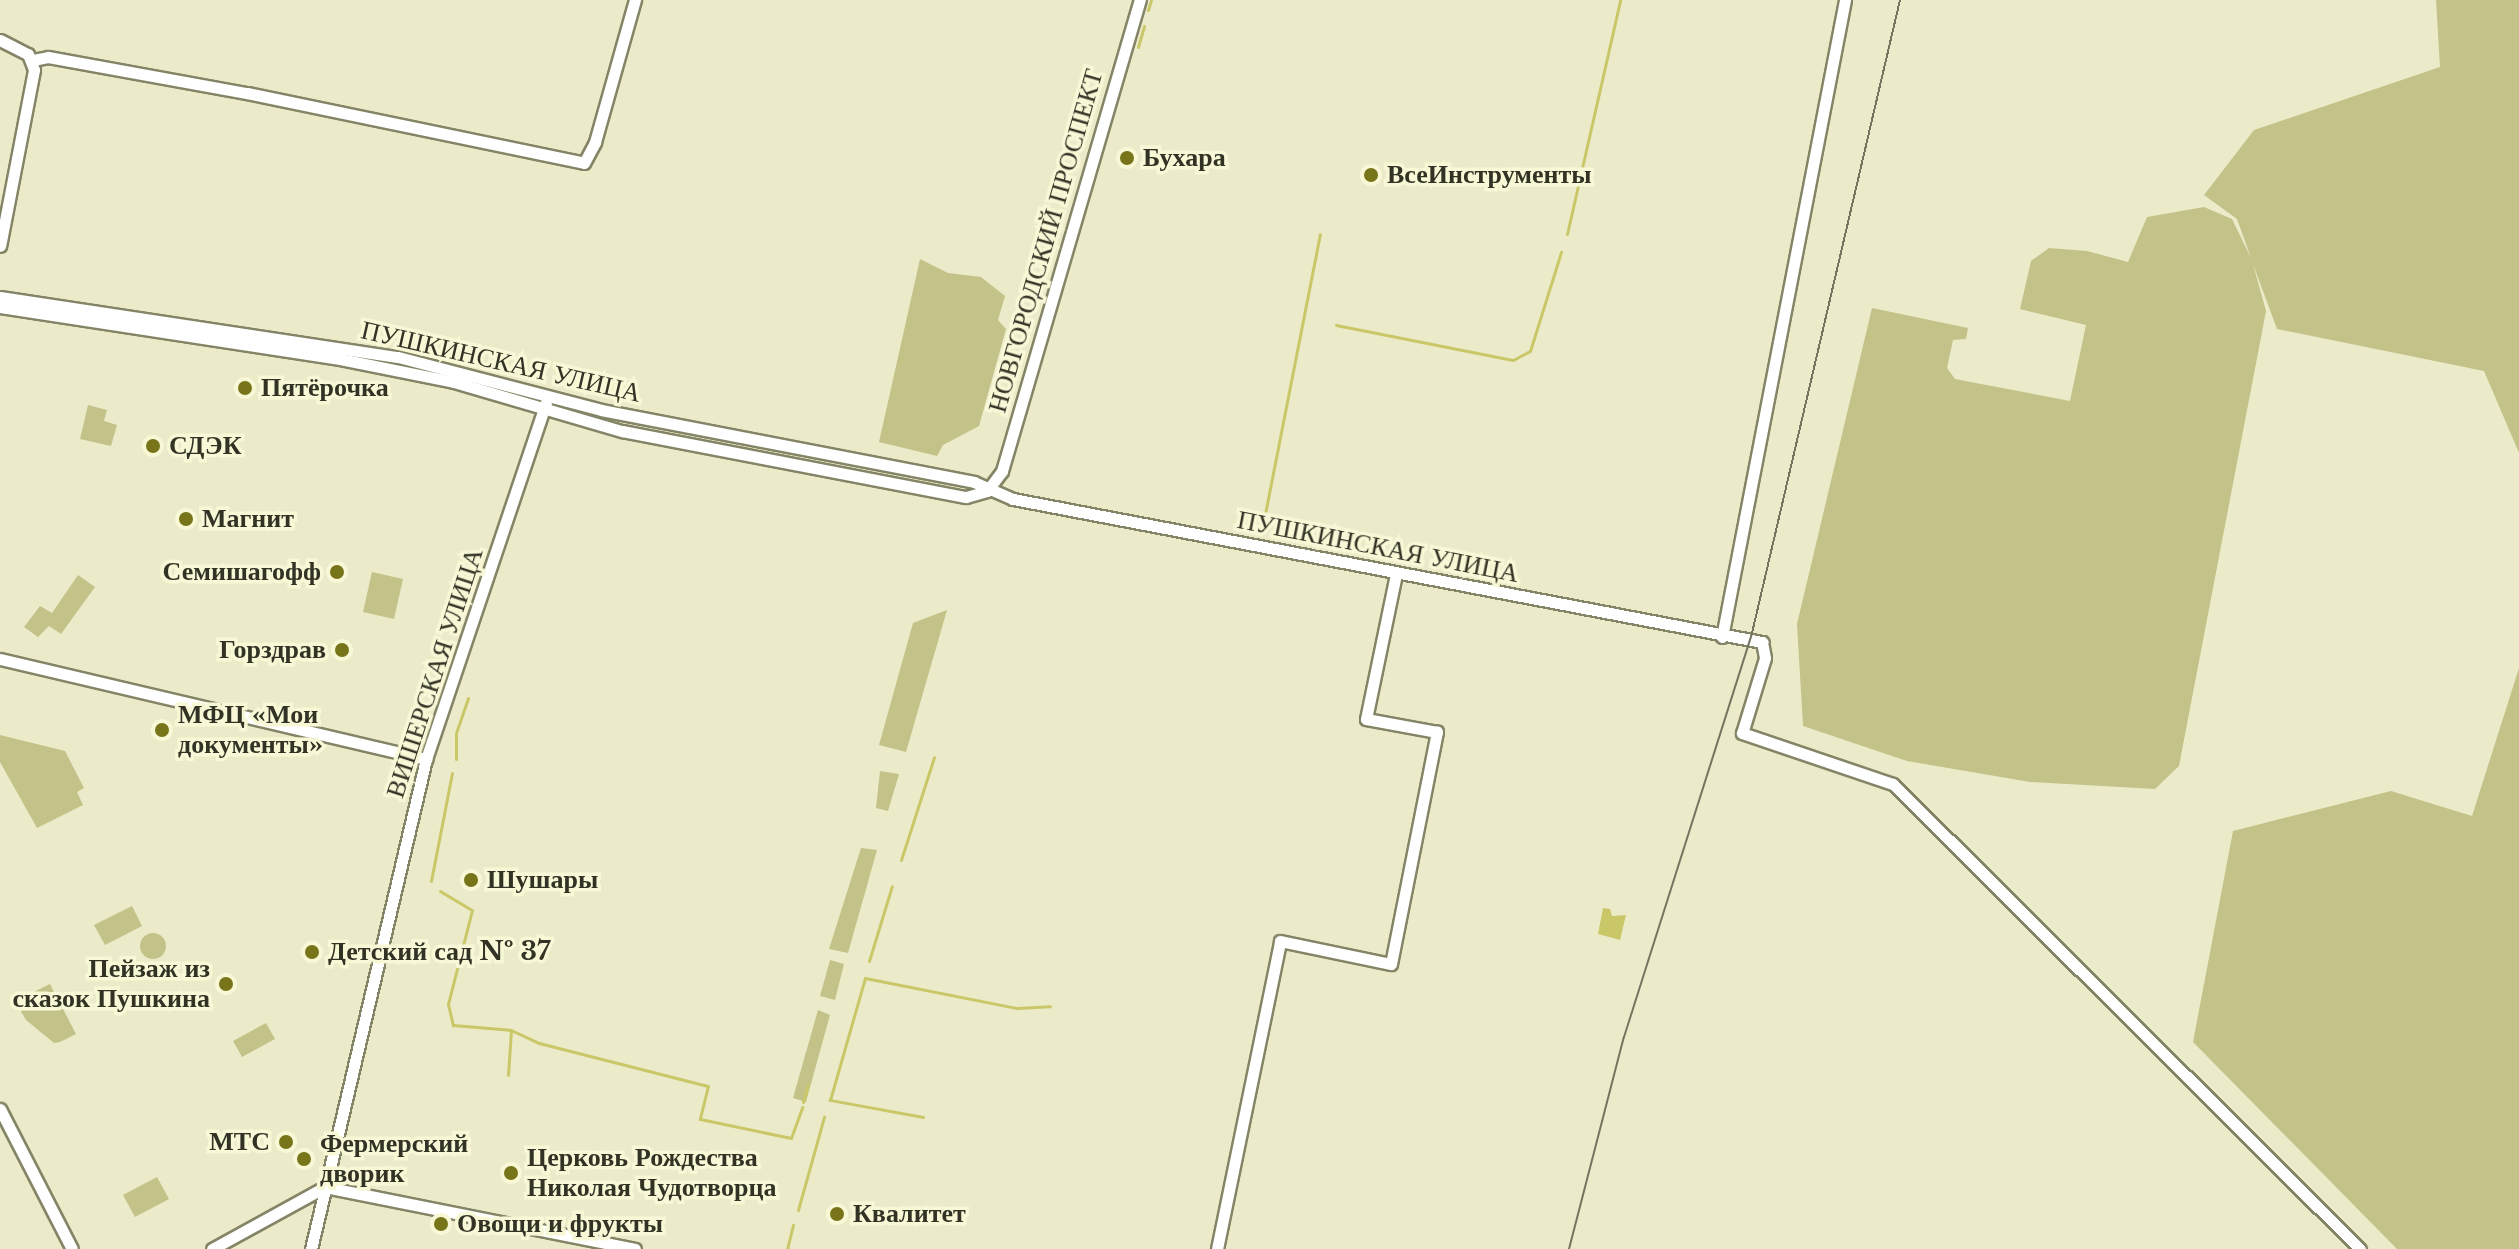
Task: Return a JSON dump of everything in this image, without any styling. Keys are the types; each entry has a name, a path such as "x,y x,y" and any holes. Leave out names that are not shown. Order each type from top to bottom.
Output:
{"street":[{"path":"0,40 33,60 48,57 247,93 584,163 595,142 635,0"},
{"name":"НОВГОРОДСКИЙ ПРОСПЕКТ","path":"987,491 1002,471 1140,0"},
{"path":"1722,637 1845,0"},
{"path":"0,246 33,60"},
{"name":"ПУШКИНСКАЯ УЛИЦА","path":"0,297 357,350 548,394 601,410 974,482 987,491 1396,574 1762,642 1765,658 1742,733 1893,784 2360,1249"},
{"name":"ПУШКИНСКАЯ УЛИЦА","path":"0,307 352,361 454,382 622,431 966,497 987,491"},
{"name":"ВИШЕРСКАЯ УЛИЦА","path":"311,1249 426,759 548,394"},
{"path":"1217,1249 1280,941 1391,964 1437,732 1366,719 1396,574"},
{"path":"0,659 426,759"},
{"path":"0,1109 72,1249"},
{"path":"212,1249 325,1187 635,1249"}],"shaded area":[{"path":"2436,0 2519,0 2519,453 2484,371 2277,329 2253,264 2266,311 2179,766 2155,789 2030,782 1907,761 1803,726 1797,624 1872,308 1968,328 1966,339 1953,340 1947,368 1955,379 2070,401 2086,325 2020,309 2031,261 2049,248 2087,251 2128,262 2147,217 2204,207 2232,219 2251,258 2237,219 2204,195 2254,130 2440,67"},
{"path":"920,259 948,273 981,277 1005,296 998,320 1006,329 979,426 943,445 937,456 879,442"},
{"path":"88,405 107,410 104,421 117,425 111,446 80,439"},
{"path":"372,572 403,579 394,619 363,612"},
{"path":"78,575 95,587 61,634 49,626 38,637 24,627 40,606 52,613"},
{"path":"947,610 906,752 879,745 913,623"},
{"path":"2519,668 2519,1249 2397,1249 2193,1042 2233,831 2391,791 2472,816"},
{"path":"0,735 65,751 84,788 77,792 83,805 37,828 0,762"},
{"path":"880,771 899,774 888,811 876,808"},
{"path":"861,848 877,850 848,953 829,949"},
{"path":"132,906 142,926 105,945 94,925"},
{"path":"1603,908 1610,909 1612,916 1626,915 1620,940 1598,934"},
{"path":"153,933 162,937 166,946 162,955 153,959 144,955 140,946 144,937"},
{"path":"830,960 844,964 835,1000 820,996"},
{"path":"50,984 76,1034 54,1043 26,1020 15,1001"},
{"path":"818,1010 830,1015 806,1102 793,1098"},
{"path":"266,1023 275,1039 242,1057 233,1041"},
{"path":"157,1177 169,1199 135,1217 123,1195"}],"waterway":[{"path":"1148,10 1151,0"},
{"path":"1567,234 1620,0"},
{"path":"1138,47 1144,26"},
{"path":"1265,514 1320,234"},
{"path":"1336,325 1513,360 1530,351 1561,252"},
{"path":"456,759 456,733 468,698"},
{"path":"901,860 934,757"},
{"path":"431,881 452,773"},
{"path":"869,961 892,886"},
{"path":"440,891 472,910 448,1004 453,1025 511,1030 539,1043 708,1086 700,1119 791,1138 802,1107"},
{"path":"923,1117 830,1100 865,978 1017,1008 1050,1006"},
{"path":"508,1075 511,1030"},
{"path":"803,1102 808,1085"},
{"path":"798,1210 824,1117"},
{"path":"787,1249 793,1225"}],"tram line":[{"path":"1569,1249 1624,1037 1752,633 1900,0"}],"place":[{"name":"Бухара","path":"1127,158"},
{"name":"ВсеИнструменты","path":"1371,175"},
{"name":"Пятёрочка","path":"245,388"},
{"name":"СДЭК","path":"153,446"},
{"name":"Магнит","path":"186,519"},
{"name":"Семишагофф","path":"337,572"},
{"name":"Горздрав","path":"342,650"},
{"name":"МФЦ «Мои документы»","path":"162,730"},
{"name":"Шушары","path":"471,880"},
{"name":"Детский сад № 37","path":"312,952"},
{"name":"Пейзаж из сказок Пушкина","path":"226,984"},
{"name":"МТС","path":"286,1142"},
{"name":"Фермерский дворик","path":"304,1159"},
{"name":"Церковь Рождества Николая Чудотворца","path":"511,1173"},
{"name":"Квалитет","path":"837,1214"},
{"name":"Овощи и фрукты","path":"441,1224"}]}
